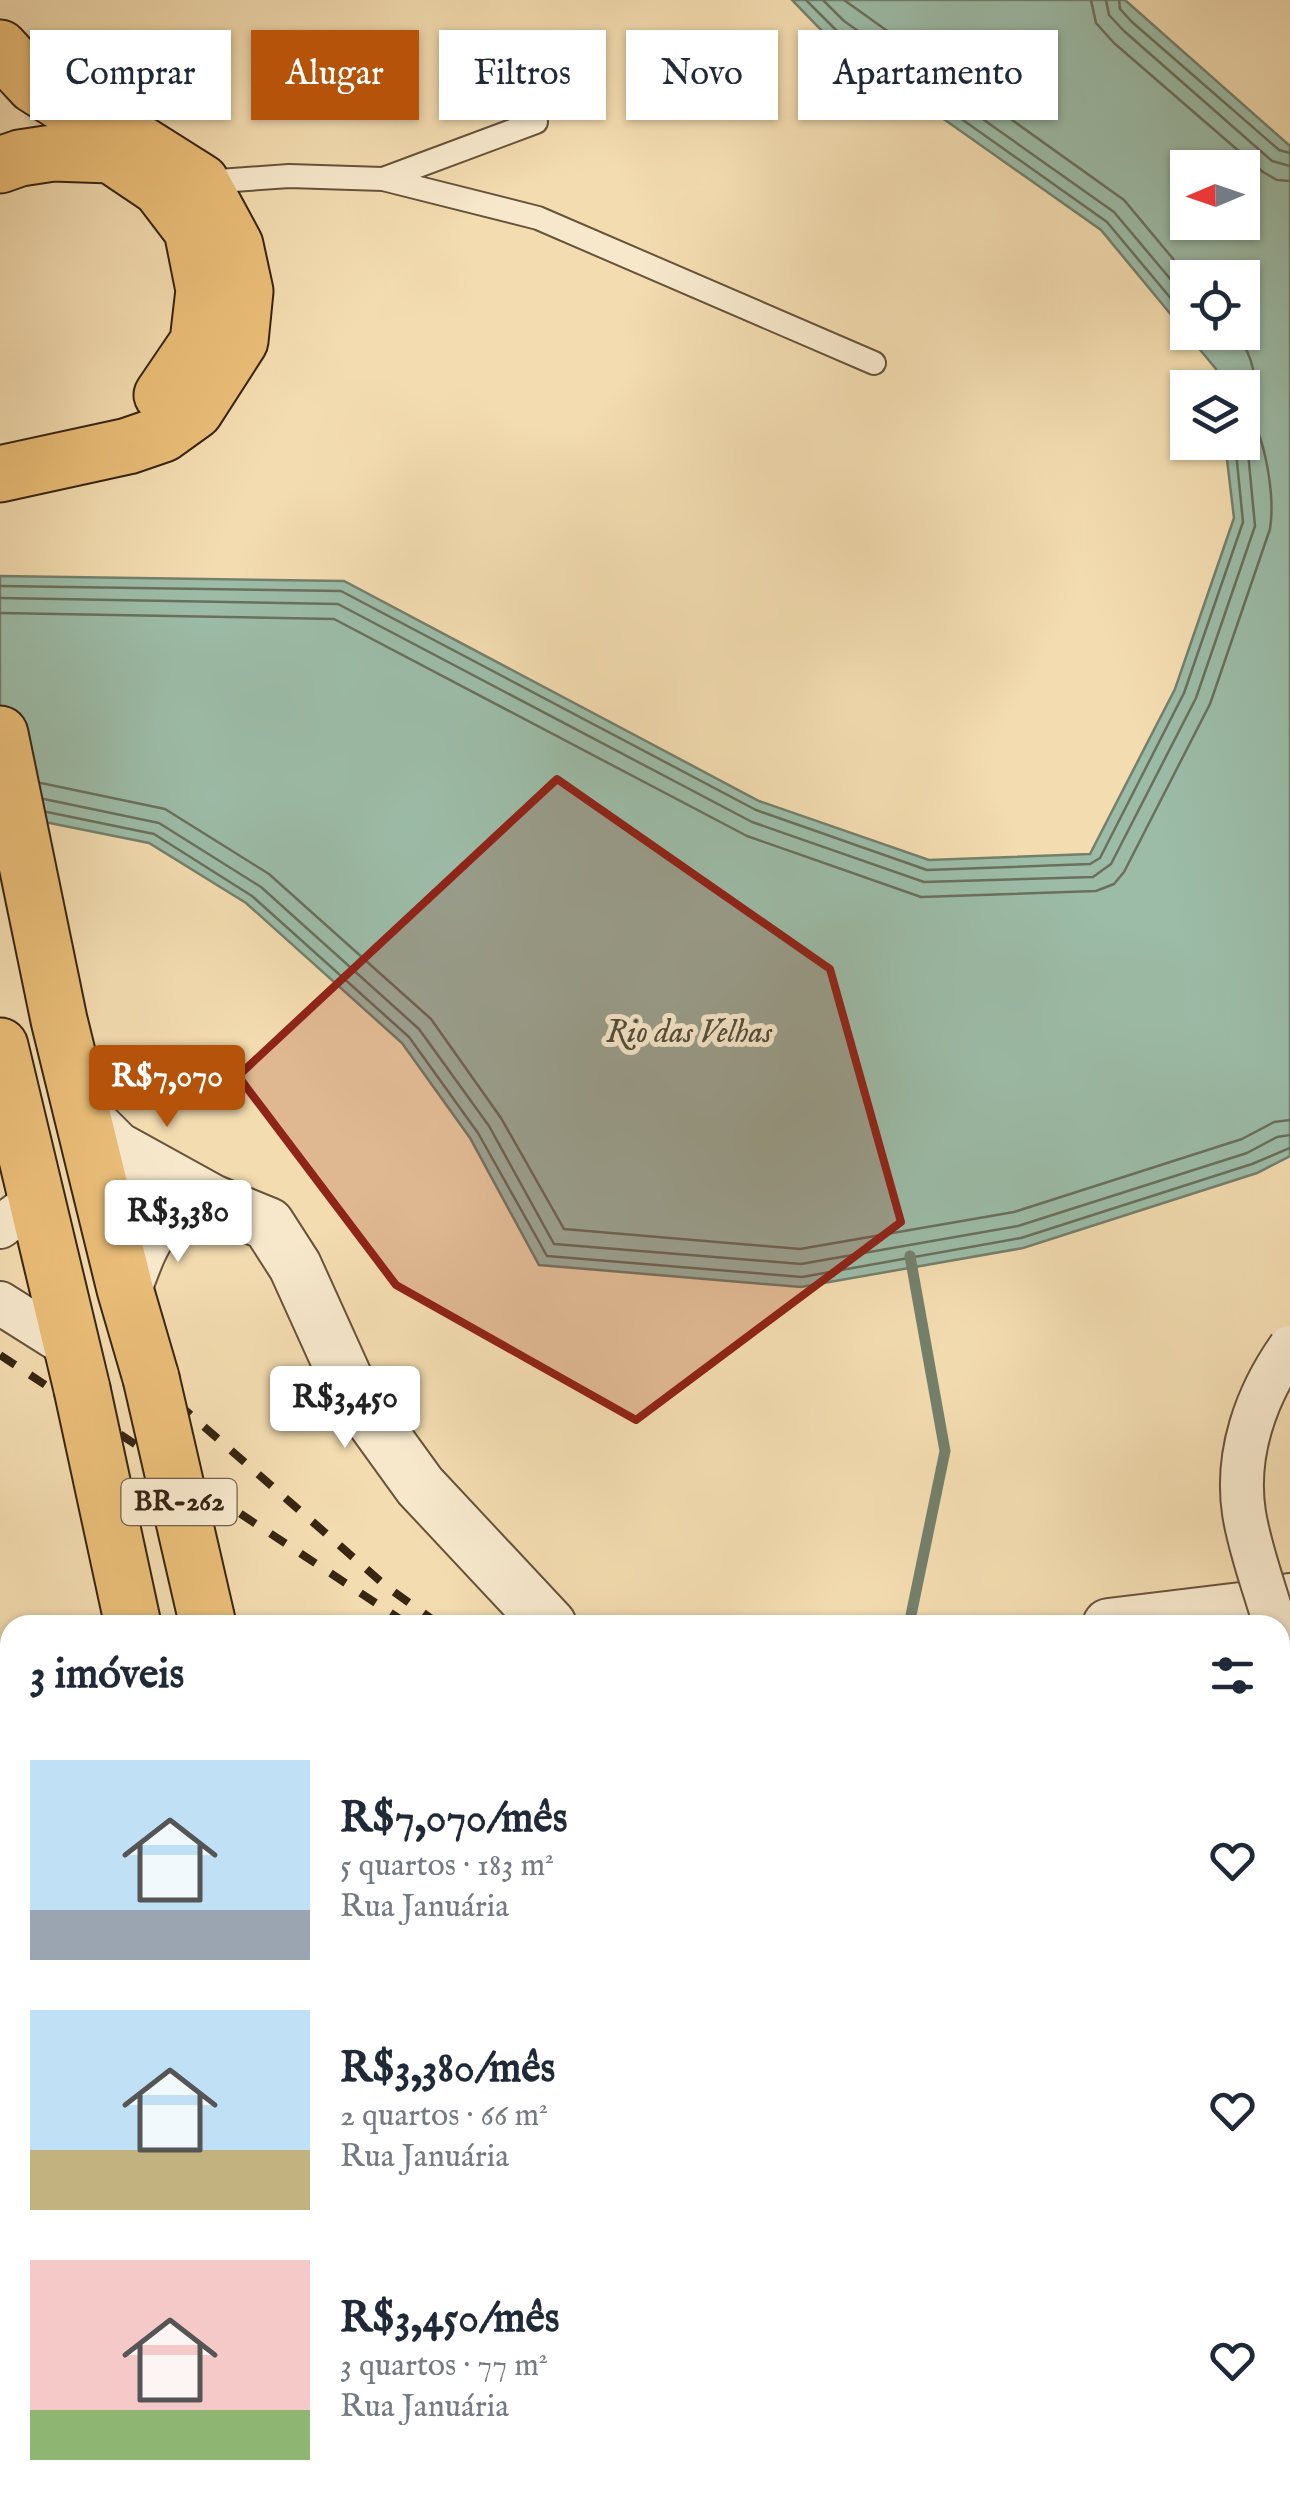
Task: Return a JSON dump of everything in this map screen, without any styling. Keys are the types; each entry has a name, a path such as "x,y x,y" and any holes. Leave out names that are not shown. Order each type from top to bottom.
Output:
{"main road":[{"path":"0,48 34,85 70,108 125,134 201,182 235,244 245,291 240,341 195,411 162,434 128,446 0,474"},
{"path":"0,165 54,153 110,155 160,188 192,230 204,290 198,342 164,394 94,432 0,448"},
{"name":"BR-262","path":"0,734 59,1020 125,1289 151,1378 206,1615"},
{"name":"BR-262","path":"0,1046 18,1213 77,1369 131,1615"}],"street":[{"path":"81,1113 116,1148 212,1202 268,1224 295,1266 352,1392 420,1486 541,1615"},
{"path":"125,1289 146,1233 172,1210 196,1200 212,1202"},
{"path":"0,1303 77,1369"},
{"path":"1273,1615 1244,1513 1242,1458 1265,1382 1290,1347"},
{"path":"1192,1615 1290,1600"}],"lane":[{"path":"383,179 536,122"},
{"path":"201,182 289,176 383,179 538,218 874,363"}],"highlighted area":[{"path":"557,779 830,969 901,1222 636,1420 396,1285 238,1076"}],"water":[{"name":"Rio das Velhas","path":"792,0 1125,0 1290,146 1290,1156 1257,1173 1023,1248 801,1287 539,1265 470,1138 402,1043 246,903 149,843 0,813 0,576 344,581 759,801 929,860 1090,854 1175,689 1234,518 1227,460 1260,460 1260,370 1216,370 1200,350 1260,350 1260,260 1170,260 1170,313 1101,230 945,120 1058,120 1058,30 821,30"}],"waterway":[{"path":"910,1256 945,1451 911,1615"}],"railway":[{"path":"0,1355 394,1615"},
{"path":"177,1403 387,1587 426,1615"}]}
